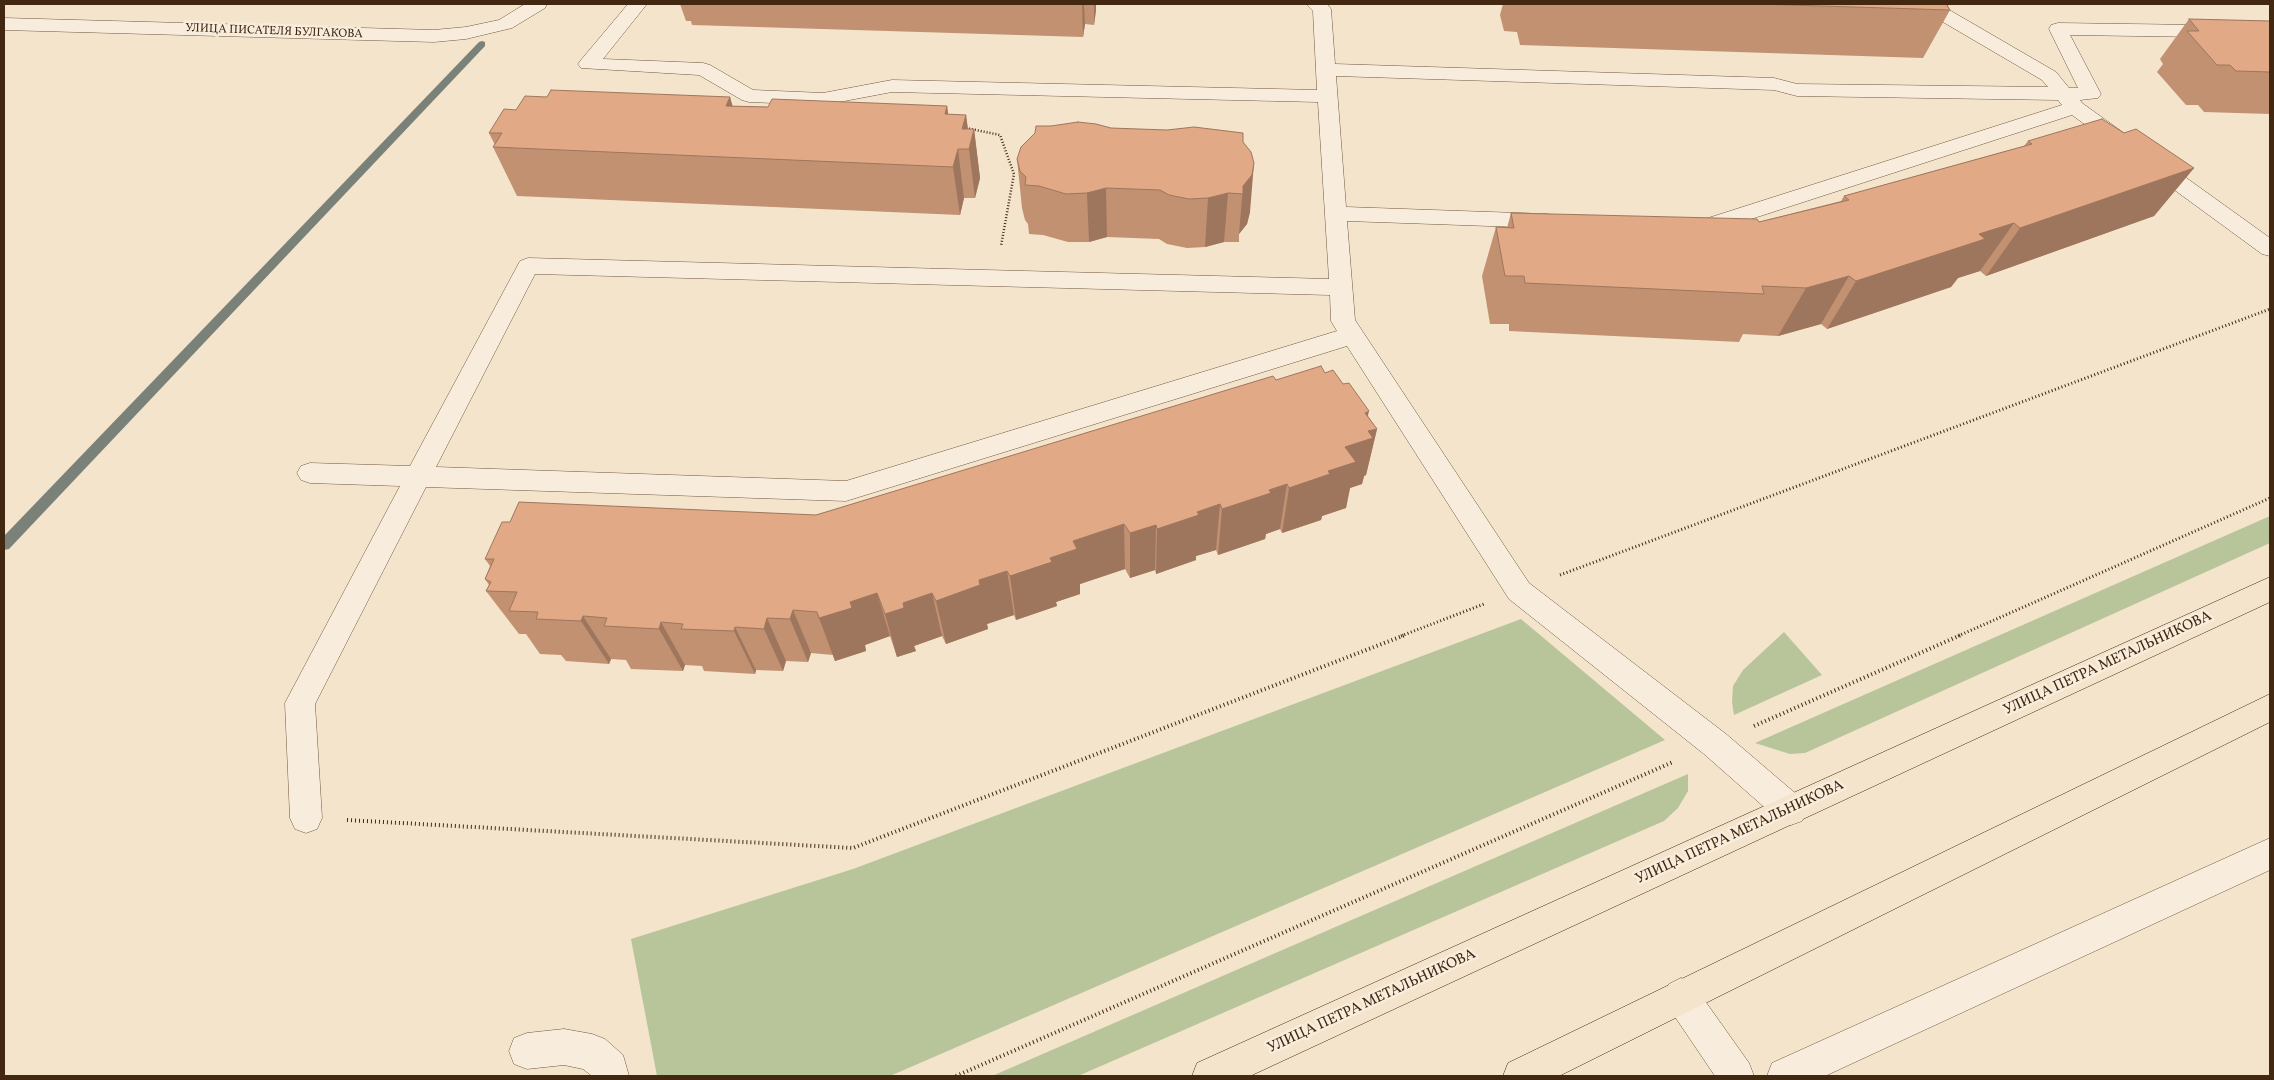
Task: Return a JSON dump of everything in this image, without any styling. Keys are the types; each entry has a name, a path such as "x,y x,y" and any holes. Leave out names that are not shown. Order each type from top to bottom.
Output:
{"main road":[{"name":"УЛИЦА ПЕТРА МЕТАЛЬНИКОВА","path":"1210,1076 2270,590"},
{"path":"1521,1076 2270,707"}],"street":[{"name":"УЛИЦА ПИСАТЕЛЯ БУЛГАКОВА","path":"4,24 434,36 466,33 505,24 538,4"},
{"path":"638,4 588,64 703,69 748,96 822,99 892,86 1327,83 1774,84 1797,90 2069,100"},
{"path":"1315,4 1322,10 1343,321 1519,591 1715,744 1791,810"},
{"path":"1926,4 2049,76 2069,100 2270,249"},
{"path":"1673,226 1703,226 2091,94 2058,29 2270,32"},
{"path":"1336,214 1564,222"},
{"path":"306,818 300,703 528,266 1341,287"},
{"path":"310,473 846,491 1353,335"},
{"path":"1785,1076 2270,854"},
{"path":"1681,996 1736,1076"},
{"path":"527,1051 564,1048 592,1052 610,1068 611,1076"}],"path":[{"path":"963,127 1000,135 1014,174 996,278"},
{"path":"306,818 853,848 1519,591 2270,309"},
{"path":"956,1076 1715,744 2270,498"}],"green space":[{"path":"2270,516 2270,543 1805,753 1790,754 1755,743"},
{"path":"1521,619 1665,740 890,1076 657,1076 631,939 853,869"},
{"path":"1784,632 1822,675 1734,715 1732,702 1733,686 1743,670"},
{"path":"1688,774 1688,791 1678,808 1664,821 1078,1076 992,1076"}],"building":[{"path":"1757,4 1946,4 1950,10"},
{"path":"2189,19 2270,21 2270,72 2236,71 2230,65 2217,65 2187,31 2199,31"},
{"path":"551,90 730,97 726,106 768,107 772,99 947,106 945,114 966,115 962,129 974,129 969,149 958,149 953,167 493,147 502,133 489,133 504,109 516,110 525,96 547,97"},
{"path":"2102,119 2124,133 2136,129 2194,168 2020,228 2014,223 1979,234 1985,239 1856,281 1849,276 1806,288 1762,286 1764,294 1525,283 1524,276 1505,276 1496,227 1514,228 1511,213 1757,219 1759,222 1849,200 1844,196 2032,144 2028,141"},
{"path":"1078,122 1111,128 1167,130 1194,127 1243,133 1243,142 1251,152 1254,163 1252,175 1243,186 1243,194 1228,193 1208,198 1189,199 1169,195 1160,190 1106,188 1087,193 1066,194 1039,186 1025,185 1026,177 1020,171 1017,159 1021,147 1035,133 1036,126"},
{"path":"1321,366 1325,373 1333,370 1343,384 1349,383 1369,411 1365,413 1377,429 1368,431 1373,438 1345,447 1356,462 1328,471 1330,474 1289,488 1287,484 1269,490 1271,493 1222,509 1220,504 1197,512 1199,515 1157,529 1156,525 1130,533 1124,524 1073,541 1077,549 1050,558 1052,562 1010,576 1007,571 979,580 980,585 936,601 932,593 903,603 904,608 885,614 877,593 850,602 852,608 819,618 817,612 793,610 790,619 767,618 764,629 735,627 734,631 681,629 683,624 661,622 659,629 604,626 607,618 583,616 581,621 536,619 538,612 509,611 517,592 486,591 491,582 485,579 494,559 485,559 502,522 510,522 519,502 816,515 1273,376 1276,380"}],"waterway":[{"path":"4,545 482,44"}]}
